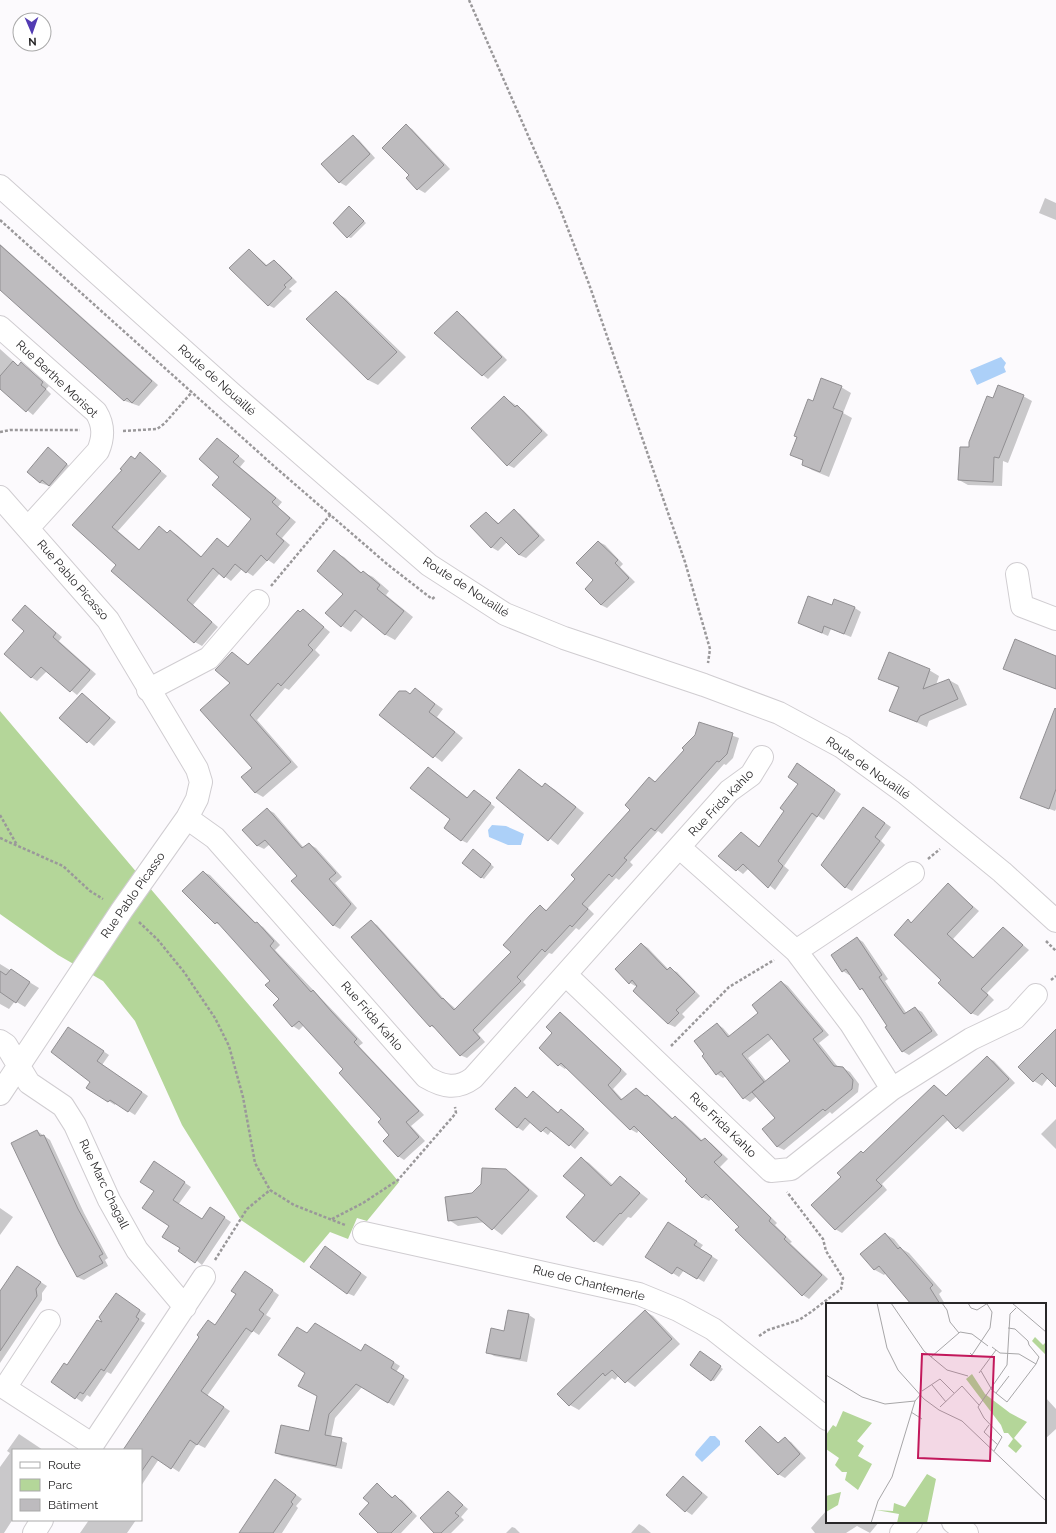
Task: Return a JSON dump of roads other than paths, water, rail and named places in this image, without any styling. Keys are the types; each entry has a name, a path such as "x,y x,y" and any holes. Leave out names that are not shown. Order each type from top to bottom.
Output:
{"street":[{"name":"Route de Nouaillé","path":"0,186 347,495 429,565 505,614 564,638 704,685 779,713 842,747 904,792 1002,872 1048,929"},
{"name":"Rue Berthe Morisot","path":"0,327 96,412 102,421 102,442 98,451 28,528"},
{"name":"Rue Pablo Picasso","path":"0,497 108,620 148,690 197,769 201,782 197,799 187,818 122,910 0,1094"},
{"path":"1017,574 1022,606 1056,619"},
{"path":"148,690 208,658 258,601"},
{"name":"Rue Frida Kahlo","path":"187,818 215,838 426,1077 438,1085 453,1087 464,1085 473,1078 729,791 751,775 762,757"},
{"name":"Rue Frida Kahlo","path":"566,975 771,1171 791,1169 892,1089 851,1024 796,951 679,848"},
{"path":"796,951 913,873"},
{"path":"892,1089 971,1040 1014,1018 1036,995"},
{"name":"Rue Marc Chagall","path":"0,1041 6,1045 29,1083 63,1106 75,1125 109,1200 137,1250 185,1307"},
{"name":"Rue de Chantemerle","path":"364,1233 639,1294 678,1310 713,1329 740,1348 826,1418"},
{"path":"49,1322 5,1388 91,1448 204,1278"},
{"path":"34,1533 41,1521"},
{"path":"901,1533 910,1523"},
{"path":"954,1523 967,1533"}],"water":[{"path":"1001,357 1006,363 1004,367 1006,372 977,385 970,370"},
{"path":"492,825 506,826 524,834 521,845 508,845 489,837 488,830"},
{"path":"710,1436 715,1436 720,1441 720,1445 702,1462 695,1455"}]}
